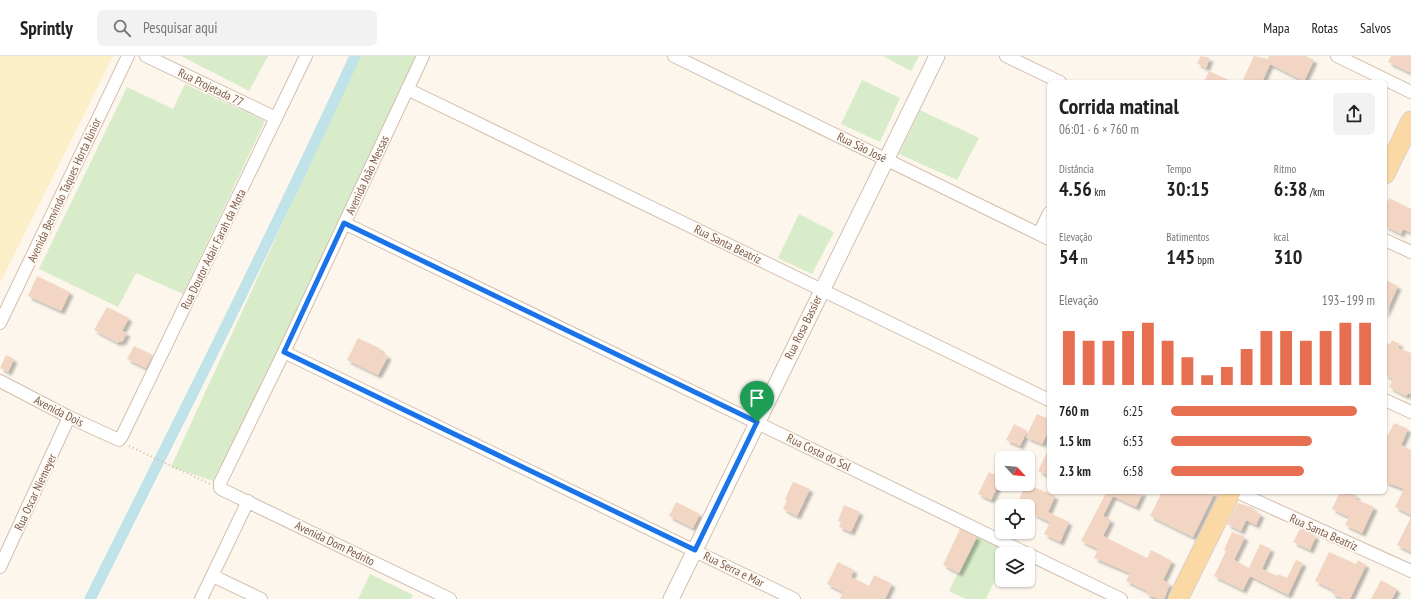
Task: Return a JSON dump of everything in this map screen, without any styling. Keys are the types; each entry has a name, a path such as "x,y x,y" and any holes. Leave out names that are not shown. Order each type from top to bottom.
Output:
{"main road":[{"path":"1387,170 1411,121"},
{"path":"1178,599 1230,494"}],"street":[{"name":"Avenida Benvindo Taques Horta Júnior","path":"0,323 128,56"},
{"name":"Rua Projetada 77","path":"146,56 276,118"},
{"name":"Rua Doutor Adair Farah da Mota","path":"119,440 126,429 306,56"},
{"name":"Avenida João Messas","path":"220,488 222,477 284,352 423,56"},
{"name":"Rua São José","path":"674,56 1044,237"},
{"name":"Rua Rosa Bassier","path":"671,599 937,56"},
{"path":"1006,56 1056,80"},
{"path":"1337,56 1386,80"},
{"path":"1387,80 1411,92"},
{"name":"Rua Santa Beatriz","path":"407,89 1047,399"},
{"name":"Rua Costa do Sol","path":"344,223 1121,599"},
{"path":"1044,237 1047,223"},
{"path":"1387,241 1411,252"},
{"name":"Rua Serra e Mar","path":"284,352 794,599"},
{"name":"Avenida Dois","path":"0,381 69,417 119,440"},
{"path":"1387,401 1411,412"},
{"name":"Rua Oscar Niemeyer","path":"0,567 69,417"},
{"name":"Avenida Dom Pedrito","path":"220,488 450,599"},
{"name":"Rua Santa Beatriz","path":"1241,494 1411,571"},
{"path":"201,599 248,501"},
{"path":"213,576 261,599"}],"path":[{"path":"119,440 190,476 220,488"}],"green space":[{"path":"181,56 268,56 249,91"},
{"path":"359,56 420,56 219,483 171,467"},
{"path":"883,56 919,56 911,71"},
{"path":"862,80 900,98 880,142 841,124"},
{"path":"185,84 265,121 183,294 136,273 118,307 39,269 127,87 173,109"},
{"path":"920,110 979,138 957,180 899,154"},
{"path":"799,214 834,232 812,274 778,258"},
{"path":"976,536 998,547 995,547 995,580 986,599 966,599 949,591"},
{"path":"370,574 413,595 411,599 358,599"}],"sand":[{"path":"0,56 113,56 0,283"}],"building":[{"path":"1201,56 1210,58 1206,68 1197,63"},
{"path":"1254,56 1268,59 1269,56 1306,56 1314,60 1304,80 1270,64 1263,80 1243,80"},
{"path":"1391,56 1411,56 1411,73 1388,62"},
{"path":"1209,71 1229,80 1205,80"},
{"path":"1389,198 1411,209 1411,233 1403,229 1401,234 1387,227 1387,202"},
{"path":"37,276 70,292 61,311 28,296"},
{"path":"1387,281 1398,286 1387,311"},
{"path":"107,307 129,318 122,331 127,333 122,342 119,341 118,343 94,330"},
{"path":"358,338 381,349 380,352 388,356 378,375 347,360"},
{"path":"1392,340 1400,344 1398,348 1411,353 1411,394 1408,393 1406,396 1389,387 1393,379 1387,376 1387,343 1390,344"},
{"path":"134,346 153,355 146,368 127,359"},
{"path":"6,355 14,359 8,372 0,368"},
{"path":"1037,414 1047,418 1047,434 1042,444 1026,437"},
{"path":"1394,423 1408,429 1401,445 1411,450 1411,515 1395,507 1404,489 1387,483 1387,437"},
{"path":"1014,424 1027,431 1020,446 1006,440"},
{"path":"1047,452 1047,475 1038,471"},
{"path":"989,472 995,475 996,491 991,500 978,494"},
{"path":"793,482 810,489 797,516 783,509 787,500 785,499"},
{"path":"1035,488 1047,494 1055,496 1048,512 1069,522 1060,542 1044,534 1050,522 1035,515 1035,499 1019,499 1023,491 1035,491"},
{"path":"1105,494 1142,494 1136,507 1113,496 1103,516 1111,520 1103,536 1147,558 1151,550 1172,561 1163,580 1170,584 1164,599 1159,599 1146,594 1147,591 1126,581 1130,573 1094,558 1098,549 1081,541"},
{"path":"1161,494 1214,494 1193,537 1150,516"},
{"path":"1339,494 1353,494 1357,496 1355,499 1374,507 1362,533 1345,525 1349,517 1332,509"},
{"path":"676,502 700,514 693,528 669,516"},
{"path":"1238,503 1254,508 1252,510 1261,514 1256,525 1246,520 1241,531 1227,524"},
{"path":"844,505 860,512 851,532 839,527 841,522 838,521"},
{"path":"1411,517 1411,552 1397,545"},
{"path":"960,529 977,537 959,573 943,565"},
{"path":"1300,529 1316,536 1310,550 1293,542"},
{"path":"1232,532 1245,537 1234,560 1249,568 1260,544 1271,549 1262,569 1277,576 1278,574 1287,578 1296,560 1303,563 1288,595 1250,576 1243,590 1214,576 1226,551 1224,550"},
{"path":"1329,552 1356,564 1358,560 1366,565 1350,599 1344,599 1331,593 1333,590 1315,581"},
{"path":"838,562 854,570 851,577 869,586 874,575 892,584 885,599 840,599 843,592 827,584"},
{"path":"1381,580 1397,589 1392,599 1371,599"}],"waterway":[{"path":"90,599 258,261 355,56"}],"route":[{"path":"344,223 757,422 695,550 284,352 344,223"}]}
